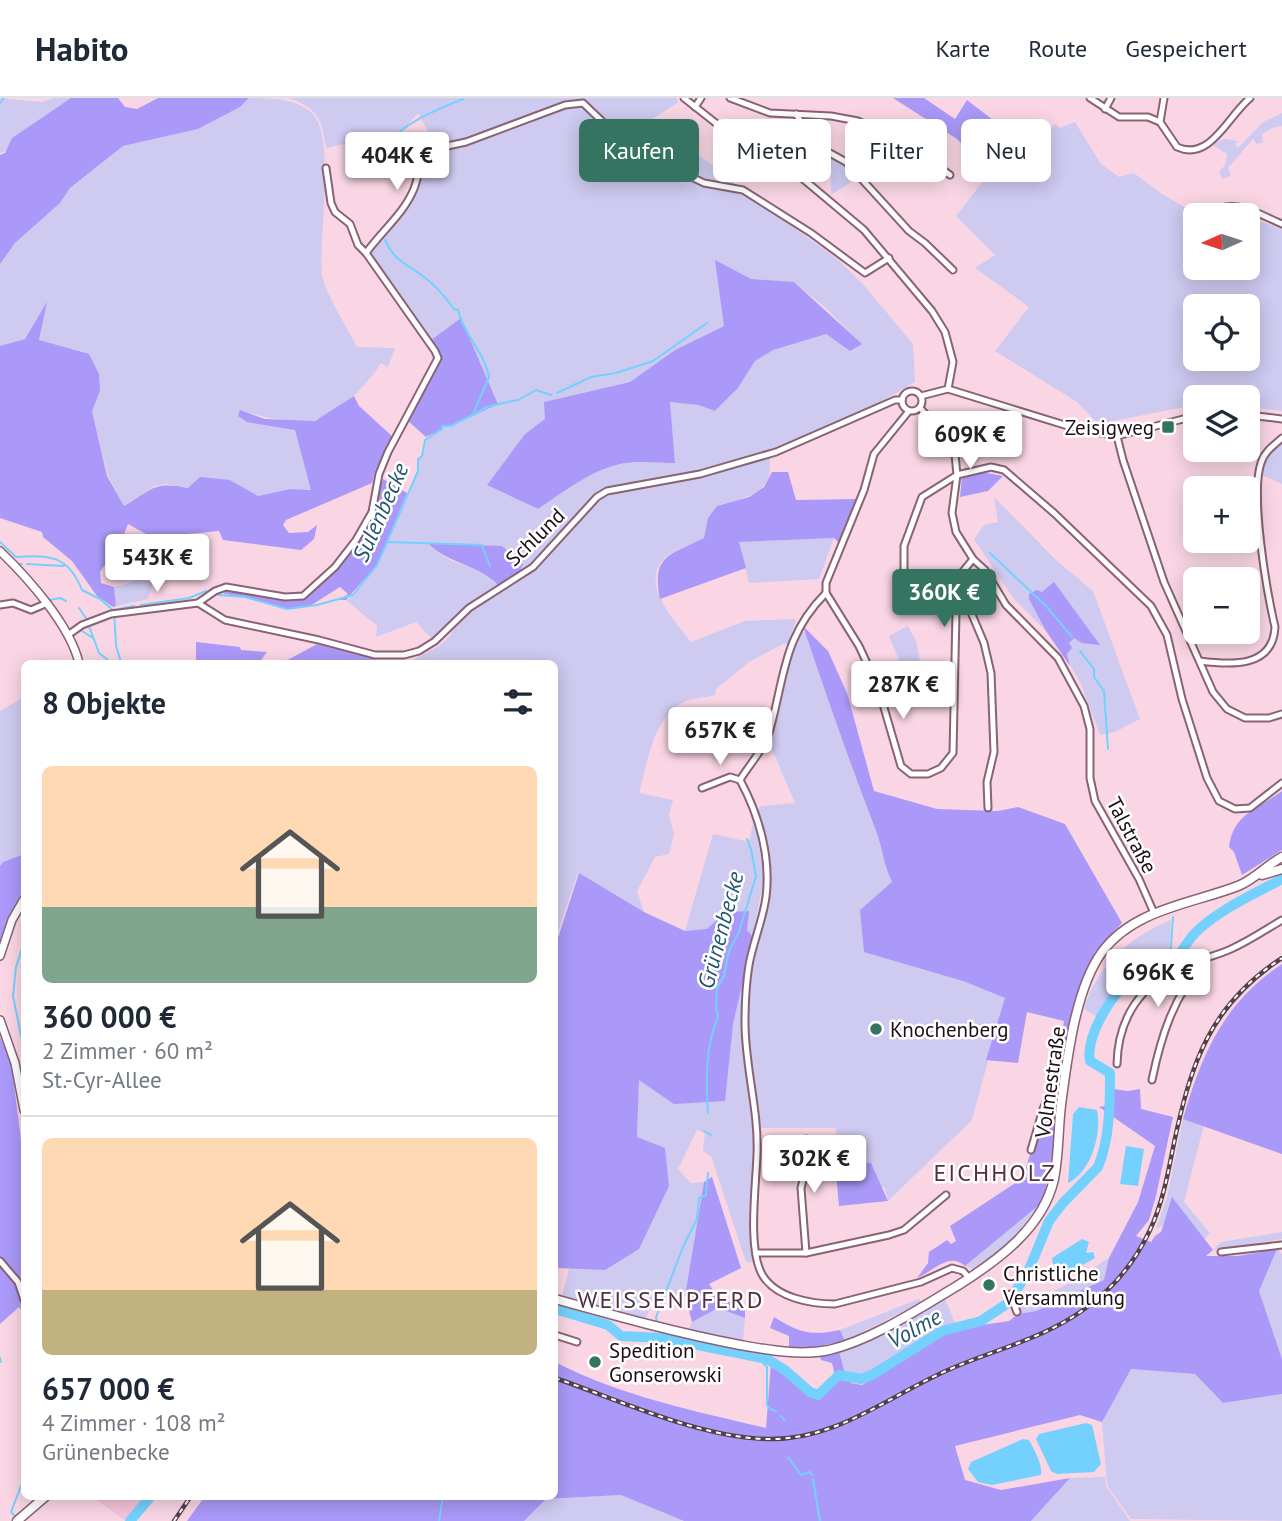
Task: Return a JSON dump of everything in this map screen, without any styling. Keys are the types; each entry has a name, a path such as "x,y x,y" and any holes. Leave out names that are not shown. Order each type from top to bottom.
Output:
{"main road":[{"path":"0,551 16,566 68,635 78,660"},
{"name":"Volmestraße","path":"558,1300 704,1338 805,1353 833,1349 866,1336 970,1279 1018,1240 1045,1204 1056,1167 1067,1067 1090,973 1103,951 1116,937 1154,914 1246,882 1282,857"},
{"path":"1246,882 1273,870 1282,869"},
{"path":"0,956 12,920 21,904"},
{"path":"0,1020 15,1063 21,1094"},
{"path":"18,1521 42,1500"}],"street":[{"path":"684,98 722,128 796,173 864,230 932,311 945,332 953,362 948,389"},
{"path":"695,107 701,98"},
{"path":"730,98 770,113 831,116 872,126 903,141 950,175"},
{"path":"1090,98 1119,117 1148,117 1160,122 1177,148 1188,151 1200,150 1250,98"},
{"path":"1105,109 1111,98"},
{"path":"1160,122 1164,98"},
{"path":"366,253 407,201 414,189 422,159 429,150 466,142 565,105 583,103 606,125 677,170 704,183 743,190 811,233 865,273 876,269 889,258"},
{"path":"796,114 821,155 828,152 846,162 909,231 953,270"},
{"path":"68,635 82,625 115,613 198,603 226,587 285,597 303,596 350,550 372,512 383,463 438,358 366,253 358,246 350,225 335,212 331,203 326,168"},
{"path":"1260,216 1282,224"},
{"path":"909,411 902,400 903,395 911,390 922,396 948,389 1040,419 1117,436 1183,419"},
{"path":"922,396 920,408 909,411 874,454 864,491 826,583 826,593 859,646 877,685 901,766 911,774 919,776 941,768 954,747 956,612 965,598"},
{"name":"Schlund","path":"198,603 225,620 374,655 404,655 419,651 435,641 469,608 533,567 597,497 607,491 700,474 776,452 902,400"},
{"name":"Talstraße","path":"920,408 951,443 955,454 957,475 952,524 1006,605 1042,640 1073,682 1084,706 1090,729 1090,778 1095,801 1139,879 1154,914"},
{"path":"1260,416 1282,419"},
{"path":"1117,436 1164,582 1213,692 1227,709 1245,718 1256,719 1282,714"},
{"path":"1200,661 1231,665 1266,653 1274,641 1275,628 1261,540 1258,481 1264,455 1282,439"},
{"path":"904,609 904,546 915,510 929,492 957,475 991,467 1010,474 1152,606 1167,635 1182,699 1212,791 1219,801 1236,809 1250,808 1282,783"},
{"path":"973,559 960,575 965,598 985,643 990,673 994,752 988,782 988,808"},
{"path":"740,780 766,741 785,663 802,620 826,593"},
{"path":"0,604 13,603 31,610 45,604"},
{"path":"702,788 730,777 740,780 756,812 766,866 766,888 749,965 745,1024 757,1139 753,1208 761,1273 775,1290 821,1304 835,1304 921,1282 952,1268 963,1271 970,1279"},
{"path":"1117,1064 1122,1028 1137,1000 1164,975 1232,949 1282,920"},
{"path":"1152,1080 1168,1019 1177,999 1192,975 1207,959"},
{"path":"1031,1150 1046,1101 1061,1068 1067,1067"},
{"path":"806,1139 807,1166 801,1188 806,1253"},
{"path":"757,1253 806,1253 904,1230 946,1195"},
{"path":"1220,1252 1282,1245"},
{"path":"0,1261 18,1282 21,1291"},
{"path":"1010,1294 1017,1312"},
{"path":"558,1336 577,1342"}],"shaded area":[{"path":"0,98 41,102 54,98 71,98 12,138 6,151 0,153"},
{"path":"71,98 118,98 125,107 137,109 158,98 249,98 240,107 198,129 123,146 70,188 60,203 15,243 0,264 0,155 5,153 12,138"},
{"path":"249,98 289,101 311,112 319,124 325,164 321,259 324,282 357,347 395,348 388,367 381,363 353,397 325,417 309,421 289,421 240,410 295,430 312,490 290,489 258,496 230,480 188,488 166,484 154,486 124,506 108,476 92,411 100,391 39,340 46,305 25,339 0,346 0,264 15,243 60,203 70,188 123,146 198,129 240,107"},
{"path":"288,98 676,98 679,102 652,119 579,119 579,182 699,182 699,156 713,165 713,182 734,182 735,192 758,202 836,258 863,284 913,344 915,382 860,414 769,453 769,473 763,486 750,495 718,507 709,518 705,538 670,554 658,567 657,590 669,613 691,642 745,621 796,619 789,644 783,644 749,662 716,689 715,695 682,703 672,710 658,731 648,756 639,793 673,800 669,815 674,834 669,854 655,857 637,891 644,912 578,873 558,932 558,660 414,660 440,645 451,635 459,618 470,609 534,567 598,498 615,490 691,478 758,456 701,472 606,490 595,496 550,546 518,575 522,564 502,546 429,543 444,556 482,573 499,586 456,617 433,640 416,622 376,637 377,626 346,600 357,592 367,578 387,542 418,471 418,459 422,456 425,440 442,426 451,426 498,403 461,318 431,340 370,258 370,253 410,202 417,188 430,135 418,113 402,131 326,148 323,130 312,110","holes":["794,282 826,308 861,344 850,351 826,334 798,333 770,323","724,326 755,361 738,388 715,411 698,405 670,402 675,463 633,462 609,467 577,483 537,509 487,485 525,434 545,419 545,402 630,382 675,350"]},
{"path":"893,98 924,98 955,119 967,100 992,119 961,119 961,143 947,133 947,119 926,119"},
{"path":"1282,113 1282,126 1262,134 1263,142 1257,144 1253,139 1228,168 1231,176 1223,179 1219,172 1225,165 1227,154 1214,146 1215,143 1224,139 1238,141 1235,144 1238,148 1263,122"},
{"path":"1075,122 1101,164 1119,177 1134,173 1183,206 1183,280 1260,280 1260,221 1282,229 1282,411 1260,408 1260,385 1183,385 1183,407 1098,424 1077,402 995,351 1029,307 975,268 995,255 956,216 982,182 1051,182 1051,127 1056,124 1059,128"},
{"path":"831,157 844,164 845,182 851,182 831,195"},
{"path":"715,260 751,279 794,282 862,344 850,351 826,334 773,350 755,361 738,388 715,411 698,405 670,402 675,463 633,462 609,467 577,483 538,509 487,485 525,434 545,419 544,402 630,382 675,350 724,326"},
{"path":"47,302 39,340 89,354 99,374 100,391 92,411 107,476 124,506 154,488 167,485 188,488 200,477 230,480 258,496 290,489 311,490 295,430 247,422 238,416 240,410 264,419 315,421 354,396 359,406 393,437 375,471 372,483 286,520 283,525 289,533 308,532 317,525 314,539 301,550 223,540 219,531 164,536 162,543 128,524 113,562 104,566 100,572 101,583 114,587 116,606 113,607 97,596 72,561 43,537 42,532 0,518 0,346 25,339"},
{"path":"461,318 498,404 451,426 442,426 442,429 426,437 408,421 439,362 441,354 431,340"},
{"path":"1282,443 1282,484 1262,475 1269,454"},
{"path":"772,472 788,472 796,500 856,499 839,543 834,538 739,542 746,568 660,599 658,573 666,558 704,538 708,518 717,506 749,497 764,487"},
{"path":"982,472 1003,476 988,491 960,497 962,476"},
{"path":"383,479 407,493 377,565 346,600 339,600 348,594 340,587 310,606 287,609 224,594 226,589 290,599 303,598 328,576 373,513"},
{"path":"994,497 1057,561 1093,591 1140,719 1115,732 1100,735 1081,684 1072,668 1046,631 1013,598 974,539 984,525 998,522"},
{"path":"834,538 819,579 749,583 739,542"},
{"path":"428,543 502,546 523,564 518,575 499,586 482,573 444,555"},
{"path":"139,580 153,582 148,599 116,606 114,587"},
{"path":"1054,582 1100,645 1082,643 1074,638 1069,643 1072,648 1067,654 1070,666 1046,631 1029,599 1029,594 1037,590 1042,592"},
{"path":"803,626 892,883 860,910 963,981 1005,998 972,1120 888,1201 885,1188 839,1173 836,1128 760,1128 747,1025 751,966 765,914 770,876 758,810 761,806 795,803 768,740 788,664"},
{"path":"803,626 828,651 847,693 874,791 937,809 998,811 1018,807 1065,824 1122,923 1095,952 1081,983 1064,1059 1058,1059 1064,1021 1027,1012 1018,1063 986,1060 1005,998 963,981 864,952 860,910 892,882"},
{"path":"908,626 916,641 922,670 905,675 889,636"},
{"path":"196,642 267,652 261,660 196,660"},
{"path":"319,643 374,658 374,660 288,660"},
{"path":"21,699 21,855 3,862 0,866 0,711"},
{"path":"1282,791 1282,850 1242,875 1234,852 1229,847 1231,836 1248,813"},
{"path":"754,814 764,876 753,937 747,931 748,911 726,912 707,930 685,931 713,834 745,841 750,839"},
{"path":"21,855 21,894 7,921 0,943 0,866 3,862"},
{"path":"579,873 644,912 685,931 707,929 726,912 749,911 747,930 753,937 733,1024 725,1101 674,1104 639,1080 637,1137 665,1148 669,1186 639,1249 605,1270 558,1268 558,938"},
{"path":"1171,920 1170,963 1128,981 1114,995 1101,1019 1084,1009 1097,979 1117,954 1142,935"},
{"path":"746,964 741,1025 755,1155 749,1210 755,1262 746,1262 711,1156 703,1151 705,1133 697,1130 678,1169 691,1183 704,1182 685,1296 657,1291 646,1318 562,1296 569,1269 605,1270 637,1137 639,1079 733,1024"},
{"path":"1282,964 1282,1154 1183,1119 1207,1052 1230,1013 1245,995"},
{"path":"0,1037 11,1060 21,1141 21,1310 19,1307 0,1324"},
{"path":"1062,1070 1051,1163 1044,1196 1038,1206 965,1266 959,1262 947,1262 917,1278 928,1263 929,1252 947,1240 951,1244 956,1241 950,1226 1023,1178 1041,1117"},
{"path":"1113,1089 1140,1089 1141,1109 1173,1117 1149,1220 1136,1236 1151,1242 1161,1232 1172,1197 1213,1250 1206,1256 1238,1256 1277,1249 1259,1291 1282,1359 1282,1394 1223,1403 1195,1374 1131,1369 1102,1422 1080,1415 955,1446 965,1480 1001,1490 1070,1478 1031,1521 684,1521 621,1495 558,1498 558,1363 632,1393 766,1428 771,1363 823,1393 836,1380 832,1363 821,1360 819,1355 839,1351 845,1374 851,1383 862,1385 944,1334 1009,1321 1018,1314 1036,1311 1104,1280 1109,1258 1138,1202 1155,1146 1099,1107 1111,1105"},
{"path":"1183,1119 1204,1125 1184,1202 1210,1233 1204,1240 1173,1198 1163,1225 1156,1229 1167,1197"},
{"path":"845,1162 871,1163 888,1201 839,1206 836,1174"},
{"path":"712,1177 741,1268 709,1284 719,1299 745,1307 745,1318 718,1308 692,1322 685,1296 704,1182"},
{"path":"1038,1206 1001,1250 973,1269 965,1266"},
{"path":"1282,1232 1282,1239 1213,1250 1221,1242"},
{"path":"1277,1249 1282,1254 1282,1359 1259,1291"},
{"path":"1109,1258 1105,1280 1036,1311 1018,1314 1017,1309 1064,1286"},
{"path":"919,1299 921,1302 845,1341 840,1330"},
{"path":"945,1299 956,1325 942,1328 929,1339 881,1364 884,1370 871,1377 845,1374 839,1351"},
{"path":"718,1308 745,1318 743,1340 688,1331 692,1322"},
{"path":"774,1317 806,1332 840,1330 845,1341 808,1348 789,1348 789,1336 770,1328"},
{"path":"1130,1369 1195,1374 1223,1403 1282,1394 1282,1521 1131,1519 1107,1485 1102,1422"},
{"path":"1105,1477 1106,1486 1130,1521 1031,1521 1070,1478"},
{"path":"622,1495 684,1521 524,1521 545,1500"},
{"path":"97,1500 142,1500 126,1521"},
{"path":"202,1500 545,1500 524,1521 187,1521"}],"water":[{"path":"1079,1107 1097,1110 1098,1130 1089,1161 1076,1178 1068,1183 1073,1114"},
{"path":"1126,1146 1144,1149 1138,1186 1120,1184"},
{"path":"1082,1239 1089,1242 1086,1253 1093,1252 1095,1258 1062,1277 1059,1271 1063,1266 1053,1264 1052,1258"},
{"path":"1086,1423 1092,1425 1101,1464 1094,1472 1057,1474 1051,1471 1036,1439 1039,1434"},
{"path":"1023,1439 1029,1440 1033,1448 1041,1475 992,1485 978,1482 968,1469 971,1462"}],"waterway":[{"path":"0,103 4,98"},
{"name":"Sulenbecke","path":"390,142 414,122 463,99"},
{"name":"Sulenbecke","path":"373,163 378,145"},
{"name":"Sulenbecke","path":"385,240 397,258 428,281 458,310 489,377 474,412"},
{"name":"Sulenbecke","path":"557,393 591,377 616,373 653,361 707,323"},
{"name":"Sulenbecke","path":"218,595 245,597 287,609 317,605 353,595 377,565 418,471 418,459 422,456 425,440 442,429 442,426 451,426 489,406 518,400 536,390 551,395"},
{"path":"0,542 16,557 48,557 64,564 77,578 82,590 100,599 114,611 116,645 120,660"},
{"path":"387,542 482,545 490,566"},
{"path":"990,553 1047,607 1072,637"},
{"path":"27,564 64,566"},
{"name":"Sulenbecke","path":"141,605 189,598 206,591"},
{"path":"50,600 60,598 66,601"},
{"name":"Sulenbecke","path":"114,610 134,606"},
{"path":"79,608 86,618"},
{"path":"89,626 99,653 108,660"},
{"path":"82,631 93,638"},
{"path":"1080,651 1094,669 1094,677 1104,691 1108,749"},
{"name":"Grünenbecke","path":"708,1113 707,1065 718,1017 717,988 724,976 729,951 739,932 756,876 747,839"},
{"name":"Volme","path":"558,1310 608,1325 621,1336 663,1338 767,1359 785,1370 810,1392 818,1395 839,1375 861,1379 872,1375 942,1331 981,1321 1008,1303 1028,1272 1049,1221 1098,1167 1107,1133 1110,1073 1090,1061 1090,1051 1097,1026 1111,1001 1136,975 1175,959 1195,933 1214,917 1282,879"},
{"path":"1170,963 1173,917"},
{"path":"21,951 16,967 13,996 21,1035"},
{"name":"Grünenbecke","path":"704,1131 711,1135"},
{"name":"Grünenbecke","path":"657,1322 656,1317 683,1247 697,1219 699,1198 706,1195 708,1173"},
{"path":"0,1358 1,1362"},
{"path":"758,1358 767,1367 767,1405 776,1411"},
{"path":"781,1416 785,1421"},
{"path":"788,1457 801,1475 810,1472 812,1475"},
{"path":"813,1479 820,1521"},
{"path":"15,1516 11,1512 21,1486"},
{"name":"Volme","path":"130,1521 148,1500"},
{"path":"439,1521 442,1500"}],"railway":[{"path":"558,1379 660,1416 715,1432 768,1439 793,1437 839,1425 948,1370 1068,1320 1104,1294 1137,1253 1158,1209 1188,1087 1207,1038 1237,995 1282,958"},
{"path":"174,1521 188,1500"}],"place":[{"name":"Zeisigweg","path":"1168,427"},
{"name":"Knochenberg","path":"876,1029"},
{"name":"Christliche Versammlung","path":"989,1285"},
{"name":"Spedition Gonserowski","path":"595,1362"}],"district":[{"name":"EICHHOLZ","path":"995,1172"},
{"name":"WEISSENPFERD","path":"671,1299"}]}
